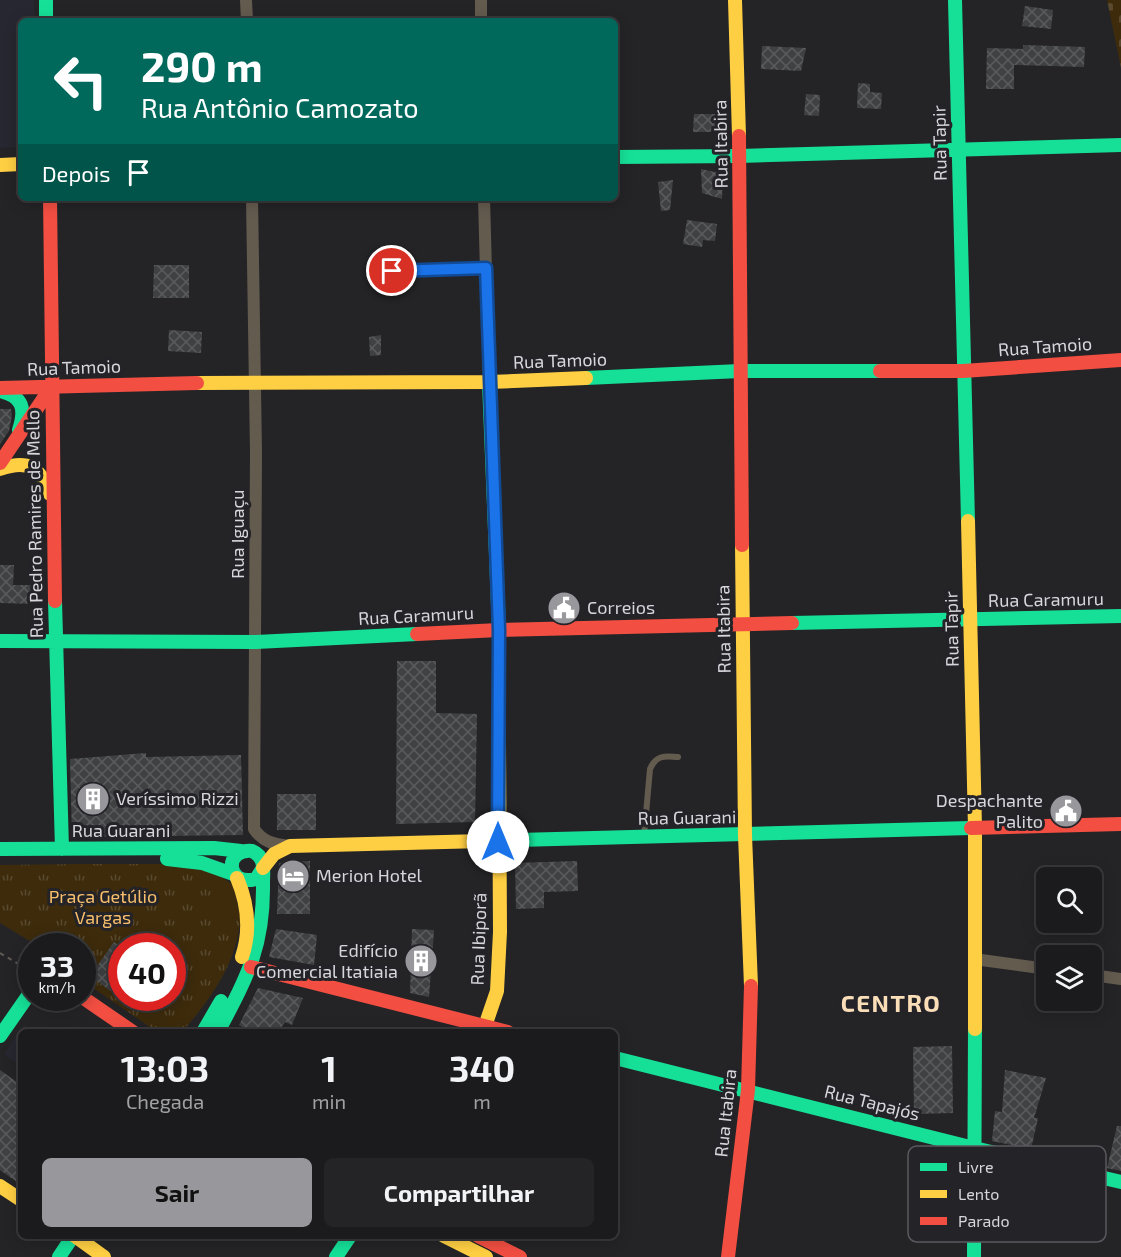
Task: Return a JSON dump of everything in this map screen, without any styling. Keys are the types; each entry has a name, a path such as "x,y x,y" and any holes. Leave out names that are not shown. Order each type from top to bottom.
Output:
{"street":[{"path":"46,0 46,18"},
{"path":"246,0 247,18"},
{"path":"481,0 481,18"},
{"name":"Rua Itabira","path":"728,1257 748,1090 752,968 745,835 740,156 735,0"},
{"name":"Rua Tapir","path":"955,0 975,828 974,1146"},
{"path":"618,157 740,156 1121,145"},
{"path":"0,165 18,164"},
{"name":"Rua Pedro Ramires de Mello","path":"50,201 55,509 54,642 62,849"},
{"name":"Rua Iguaçu","path":"252,201 256,453 254,829"},
{"name":"Rua Ibiporã","path":"484,201 499,630 500,932 497,990 484,1029"},
{"path":"392,271 486,268"},
{"name":"Rua Tamoio","path":"0,390 52,386 254,381 489,382 740,371 963,371 1121,360"},
{"path":"0,463 52,386"},
{"path":"0,390 15,397 23,406 24,414 8,451"},
{"path":"0,469 20,464 33,467 42,475 55,509"},
{"name":"Rua Caramuru","path":"0,641 256,642 499,630 1121,616"},
{"name":"Rua Guarani","path":"290,846 1121,824"},
{"path":"254,829 266,842 290,846"},
{"path":"205,1029 231,982 244,950 248,927 247,904 231,863 236,854 248,845 254,829"},
{"path":"235,876 241,881 252,881 259,877 267,858 290,846"},
{"name":"Rua Guarani","path":"0,849 214,848 241,851"},
{"path":"220,1029 251,967 260,933 264,900 263,862 257,853 241,851"},
{"name":"Rua Guarani","path":"0,860 179,860 209,865 235,876"},
{"path":"974,959 1036,967"},
{"path":"251,967 484,1029"},
{"path":"1102,976 1121,979"},
{"path":"96,1007 129,1029"},
{"path":"0,1036 18,1010"},
{"name":"Rua Tapajós","path":"618,1059 966,1146"},
{"name":"Rua Tapajós","path":"1106,1179 1121,1182"},
{"path":"0,1185 18,1198"},
{"path":"59,1257 72,1239"},
{"path":"78,1239 104,1257"},
{"path":"336,1257 348,1239"},
{"path":"450,1239 486,1257"},
{"path":"484,1239 520,1257"}],"lane":[{"path":"644,837 650,769 654,761 662,756 678,757"}],"path":[{"path":"0,953 18,964"}],"shaded area":[{"path":"0,0 34,0 35,18 18,18 18,147 0,148"},
{"path":"18,1034 18,1064 4,1054"}],"green space":[{"path":"1107,0 1121,0 1121,68"},
{"name":"Praça Getúlio Vargas","path":"184,864 209,868 241,919 237,940 226,970 213,992 185,1029 153,1029 127,1011 186,1011 186,933 108,933 108,998 96,990 96,933 18,934 0,923 0,865"},
{"path":"209,868 233,885 241,919 213,913"}],"building":[{"path":"1025,6 1053,10 1051,29 1022,26"},
{"path":"1023,45 1085,47 1084,67 1014,65 1014,89 986,89 987,48 1023,49"},
{"path":"762,46 806,48 801,71 761,69"},
{"path":"858,83 870,84 870,92 882,93 881,109 857,108"},
{"path":"806,94 820,95 819,116 804,115"},
{"path":"694,114 725,114 725,132 693,132"},
{"path":"701,169 723,174 722,199 702,193"},
{"path":"673,180 670,210 661,211 658,182"},
{"path":"687,220 717,224 715,241 703,240 702,247 683,244"},
{"path":"154,265 189,265 189,298 153,298"},
{"path":"169,330 202,332 201,353 168,351"},
{"path":"381,335 381,355 370,356 369,337"},
{"path":"0,409 11,409 12,415 9,431 0,444"},
{"path":"0,565 14,565 13,585 36,585 35,604 0,603"},
{"path":"397,661 436,661 436,713 477,714 475,822 396,824"},
{"path":"146,753 146,757 241,755 243,835 72,837 70,759"},
{"path":"277,794 316,794 316,830 277,830"},
{"path":"310,861 310,914 277,914 279,863"},
{"path":"577,861 578,891 544,892 544,908 516,909 515,863"},
{"path":"276,929 317,935 314,965 269,957"},
{"name":"Edifício Comercial Itatiaia","path":"412,929 434,930 429,997 410,993"},
{"path":"108,950 108,989 96,980 96,968"},
{"path":"258,988 303,998 292,1025 285,1022 280,1029 245,1029 239,1025"},
{"path":"952,1046 953,1113 914,1114 913,1047"},
{"path":"0,1070 18,1083 18,1183 0,1170"},
{"path":"1005,1070 1046,1078 1034,1118 1038,1118 1032,1146 1016,1146 992,1141 995,1111 1002,1112"},
{"path":"1117,1126 1121,1126 1121,1171 1107,1168"}],"traffic: fast":[{"path":"46,0 46,18"},
{"path":"955,0 968,521"},
{"path":"618,157 740,156 1121,145"},
{"path":"586,378 740,371 880,371"},
{"path":"489,382 499,630 499,743"},
{"path":"0,391 14,396 21,404 22,416 19,430"},
{"path":"55,601 62,849"},
{"path":"792,623 1121,616"},
{"path":"0,641 256,642 417,634"},
{"path":"483,841 971,828"},
{"path":"0,849 214,848 241,851"},
{"path":"252,851 262,860 263,868 256,879 246,880 238,878 232,867 236,855 252,851"},
{"path":"167,859 202,863 233,874"},
{"path":"220,1029 245,978 257,944 263,906 263,868"},
{"path":"205,1029 221,1001"},
{"path":"0,1036 18,1010"},
{"path":"974,1146 975,1029"},
{"path":"618,1059 966,1146"},
{"path":"1106,1179 1121,1182"},
{"path":"59,1257 71,1239"},
{"path":"336,1257 348,1239"},
{"path":"974,1242 974,1257"}],"traffic: slow":[{"path":"735,0 739,136"},
{"path":"0,165 18,164"},
{"path":"197,383 489,382 586,378"},
{"path":"0,469 18,465 32,468 42,477 50,494"},
{"path":"968,521 975,828 975,1029"},
{"path":"742,545 745,835 751,986"},
{"path":"484,1029 497,991 500,932 499,743"},
{"path":"263,868 274,854 290,846 483,841"},
{"path":"237,878 244,898 247,917 247,937 242,957"},
{"path":"0,1186 18,1198"},
{"path":"79,1239 104,1257"},
{"path":"450,1239 486,1257"}],"traffic: jam":[{"path":"739,136 742,545"},
{"path":"50,201 55,601"},
{"path":"880,371 963,371 1121,360"},
{"path":"0,388 197,383"},
{"path":"0,463 52,386"},
{"path":"417,634 792,623"},
{"path":"971,828 1121,824"},
{"path":"251,967 496,1029"},
{"path":"728,1257 748,1090 751,986"},
{"path":"96,1007 129,1029"},
{"path":"484,1239 520,1257"}],"place":[{"name":"Correios","path":"564,608"},
{"name":"Veríssimo Rizzi","path":"93,799"},
{"name":"Despachante Palito","path":"1066,811"},
{"name":"Merion Hotel","path":"293,876"},
{"name":"Edifício Comercial Itatiaia","path":"421,961"}],"district":[{"name":"CENTRO","path":"891,1004"}],"route":[{"path":"392,271 486,268 499,630 498,842"}]}
